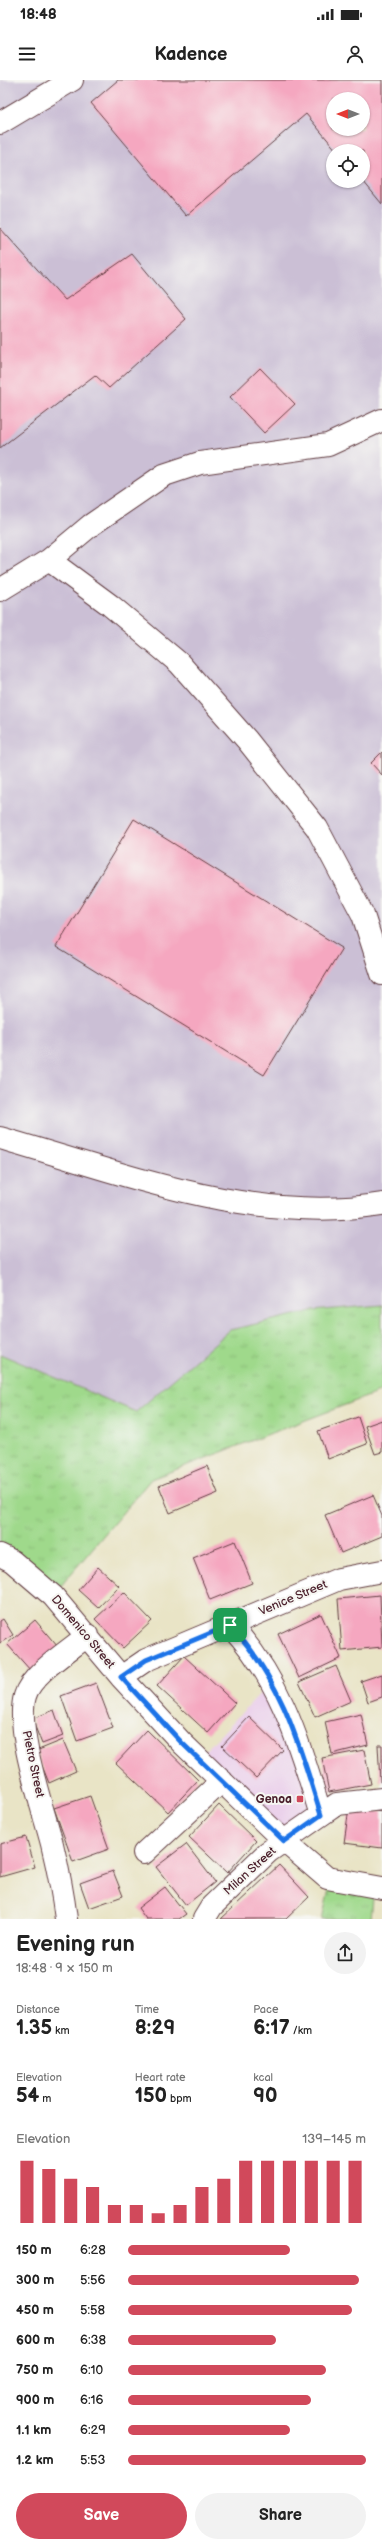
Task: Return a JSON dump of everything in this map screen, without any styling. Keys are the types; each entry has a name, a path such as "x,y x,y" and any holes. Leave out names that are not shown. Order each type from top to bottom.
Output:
{"street":[{"path":"0,123 72,80"},
{"path":"0,590 49,560 90,526 164,475 200,464 328,445 382,420"},
{"path":"49,560 110,605 179,663 252,746 318,828 363,915 382,974"},
{"path":"0,1138 200,1195 269,1208 359,1208 382,1204"},
{"name":"Domenico Street","path":"0,1555 12,1561 53,1596 88,1635 121,1677 182,1743 284,1841 327,1878 382,1888"},
{"name":"Venice Street","path":"121,1677 146,1660 339,1579 382,1572"},
{"path":"230,1625 251,1647 286,1709 321,1815"},
{"name":"Pietro Street","path":"66,1919 61,1882 28,1748 23,1714 25,1695 34,1679 88,1635"},
{"path":"144,1853 222,1782"},
{"name":"Milan Street","path":"204,1919 225,1893 268,1852 337,1804 382,1799"}],"shaded area":[{"path":"0,80 382,80 382,1305 312,1311 230,1330 136,1412 0,1354"},
{"path":"270,1683 318,1812 284,1835 201,1755"}],"green space":[{"path":"382,1305 382,1391 151,1479 54,1594 0,1552 0,1354 136,1412 230,1330 312,1311"},
{"path":"331,1881 374,1889 371,1919 322,1919"}],"building":[{"path":"118,80 382,80 382,204 369,188 370,188 370,144 331,144 306,114 186,216 91,103"},
{"path":"0,228 65,300 132,254 186,319 109,388 95,375 0,448"},
{"path":"260,368 295,404 264,433 230,397"},
{"path":"382,752 382,775 371,763"},
{"path":"134,819 342,948 264,1075 56,947"},
{"path":"358,1417 367,1444 328,1459 318,1431"},
{"path":"382,1420 382,1452 375,1454 365,1426"},
{"path":"207,1466 218,1493 170,1513 159,1486"},
{"path":"373,1495 382,1516 382,1536 341,1553 325,1515"},
{"path":"235,1541 252,1583 210,1600 193,1558"},
{"path":"98,1567 119,1586 98,1608 78,1590"},
{"path":"124,1592 152,1621 123,1648 95,1619"},
{"path":"380,1595 382,1647 342,1651 338,1599"},
{"path":"321,1614 341,1658 299,1678 278,1634"},
{"path":"3,1619 13,1635 0,1643 0,1621"},
{"path":"35,1620 58,1647 31,1671 7,1644"},
{"path":"184,1656 235,1703 208,1733 157,1686"},
{"path":"336,1666 351,1701 315,1717 299,1682"},
{"path":"382,1674 382,1697 368,1702 361,1681"},
{"path":"96,1683 113,1728 77,1741 61,1696"},
{"path":"54,1710 63,1736 42,1744 32,1719"},
{"path":"361,1714 368,1745 332,1754 325,1722"},
{"path":"249,1717 283,1750 256,1778 222,1746"},
{"path":"147,1730 198,1780 168,1812 116,1763"},
{"path":"63,1740 76,1771 49,1783 36,1751"},
{"path":"378,1745 382,1745 382,1782 380,1782"},
{"path":"364,1750 371,1784 329,1792 322,1758"},
{"path":"90,1796 109,1849 73,1862 54,1808"},
{"path":"219,1805 256,1841 227,1873 189,1837"},
{"path":"349,1808 382,1812 382,1848 344,1843"},
{"path":"26,1837 35,1867 0,1877 0,1844"},
{"path":"186,1844 215,1882 186,1905 156,1867"},
{"path":"279,1865 309,1897 286,1919 221,1919"},
{"path":"113,1871 123,1896 89,1908 80,1883"},
{"path":"165,1887 186,1914 179,1919 146,1919 138,1908"}],"place":[{"name":"Genoa","path":"300,1799"}],"route":[{"path":"230,1625 251,1647 270,1677 286,1709 321,1815 284,1841 182,1743 121,1677 146,1660 230,1625"}]}
